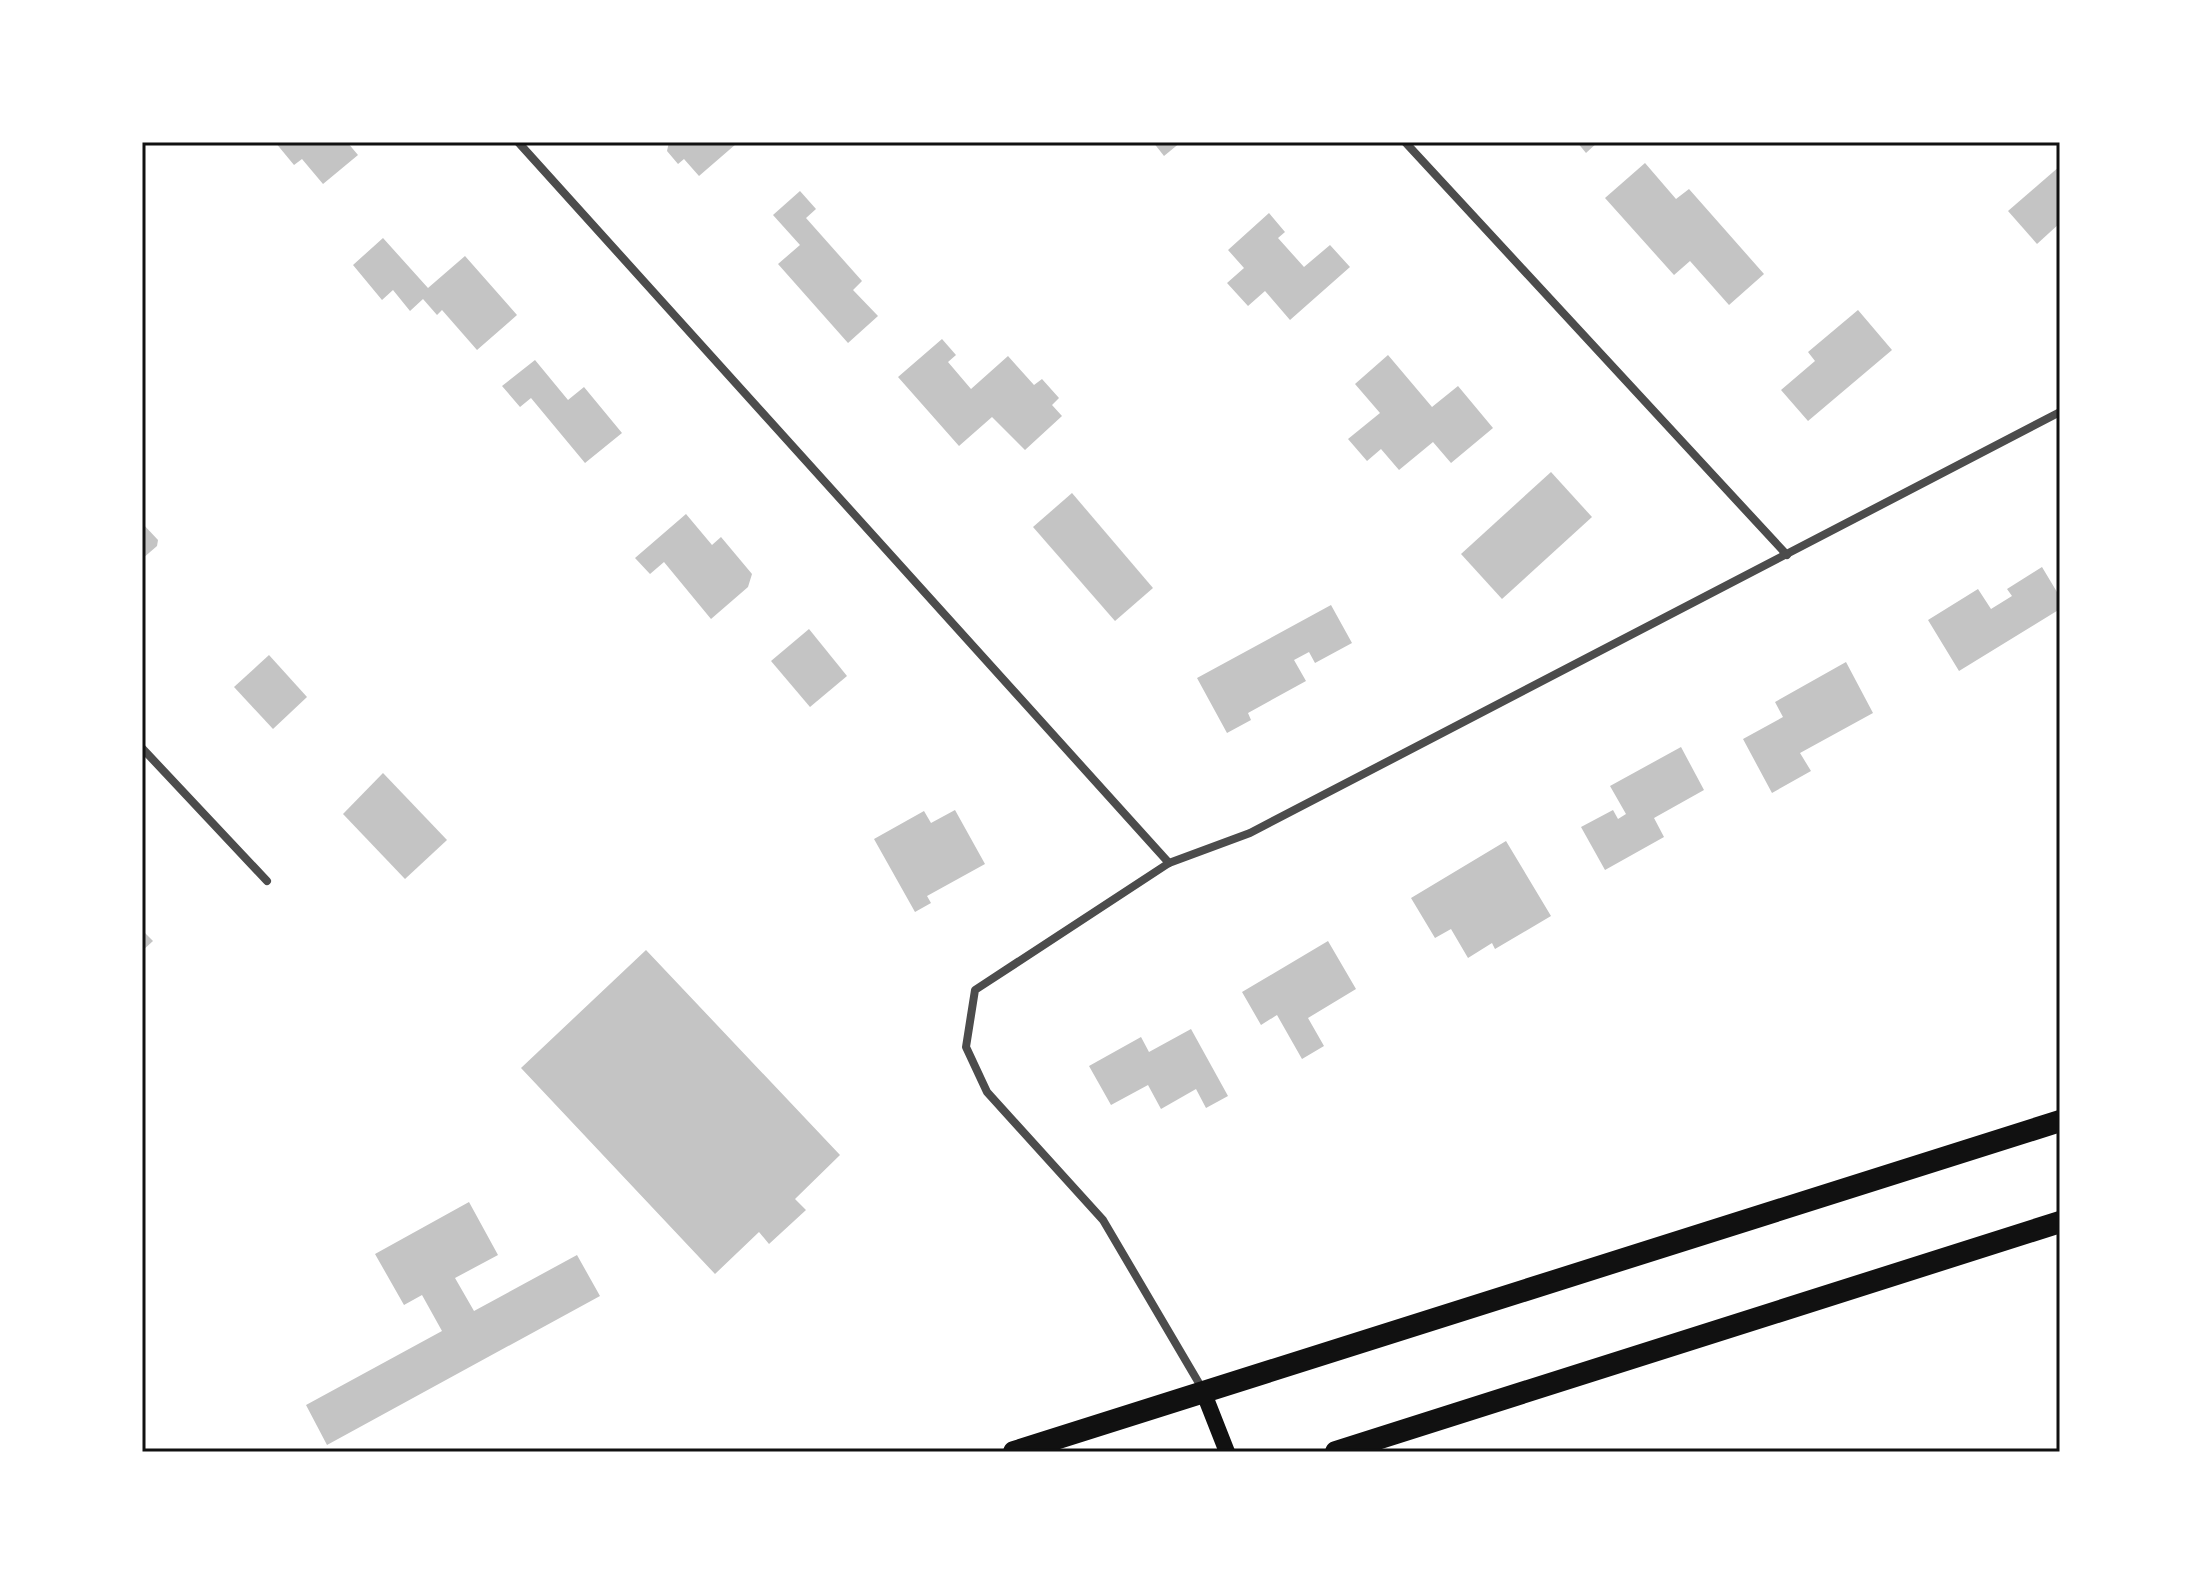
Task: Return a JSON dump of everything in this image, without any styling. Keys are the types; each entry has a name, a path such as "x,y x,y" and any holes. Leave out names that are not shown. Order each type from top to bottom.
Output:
{"highway":[{"path":"1014,1452 2060,1121"},
{"path":"1336,1452 2060,1222"}],"main road":[{"path":"1203,1391 1227,1452"}],"street":[{"path":"518,142 1169,863"},
{"path":"1405,142 1787,555"},
{"path":"1203,1391 1103,1220 987,1092 966,1047 975,990 1169,863 1250,833 2060,412"},
{"path":"142,748 267,881"}],"building":[{"path":"275,142 347,142 358,155 323,184 302,159 294,165"},
{"path":"669,142 736,144 699,176 684,159 678,164 667,151"},
{"path":"1153,142 1181,142 1164,156"},
{"path":"1577,142 1598,142 1586,153"},
{"path":"1645,163 1676,199 1689,189 1764,274 1729,305 1690,261 1674,275 1605,198"},
{"path":"2060,166 2060,223 2037,244 2008,211"},
{"path":"800,191 816,209 806,218 862,281 853,290 878,316 848,343 778,264 800,245 773,215"},
{"path":"1269,213 1285,232 1278,238 1304,267 1330,245 1350,267 1290,320 1265,291 1248,306 1227,283 1244,268 1228,250"},
{"path":"383,238 428,288 465,256 517,315 477,350 442,310 437,315 423,299 410,311 393,290 382,300 353,265"},
{"path":"1858,310 1892,350 1808,421 1781,390 1815,361 1808,352"},
{"path":"942,339 956,355 948,362 971,389 1008,356 1034,385 1042,379 1059,398 1052,405 1062,416 1025,450 992,417 959,446 898,377"},
{"path":"1388,355 1432,407 1458,386 1493,428 1451,463 1433,442 1399,470 1381,449 1367,461 1348,439 1380,413 1355,384"},
{"path":"535,360 568,400 584,387 622,433 585,463 531,398 520,407 502,386"},
{"path":"1551,472 1592,517 1502,599 1461,554"},
{"path":"1072,493 1153,588 1115,621 1033,527"},
{"path":"686,514 712,545 721,537 752,574 748,587 711,619 664,562 650,574 635,558"},
{"path":"142,523 158,540 157,546 142,559"},
{"path":"2042,567 2060,597 2060,609 1959,671 1928,620 1978,589 1991,609 2012,596 2007,589"},
{"path":"1331,605 1352,643 1315,663 1309,652 1294,660 1306,681 1248,713 1251,720 1227,733 1197,678"},
{"path":"809,629 847,676 810,707 771,661"},
{"path":"269,655 307,697 273,729 234,687"},
{"path":"1846,662 1873,713 1800,753 1811,771 1772,793 1743,739 1783,717 1775,702"},
{"path":"1681,747 1704,790 1654,818 1664,837 1605,870 1581,827 1613,810 1618,819 1626,814 1610,786"},
{"path":"383,773 447,840 405,879 343,814"},
{"path":"955,810 985,864 927,896 931,903 915,912 874,839 924,811 931,823"},
{"path":"1506,841 1551,916 1495,949 1492,943 1468,958 1451,929 1435,938 1411,898"},
{"path":"142,930 153,941 142,951"},
{"path":"1328,941 1356,989 1308,1018 1324,1046 1302,1059 1277,1015 1261,1025 1242,992"},
{"path":"646,950 840,1155 795,1199 806,1210 769,1244 759,1232 715,1274 521,1068"},
{"path":"1191,1029 1228,1096 1206,1108 1196,1089 1161,1109 1148,1085 1111,1105 1089,1066 1141,1037 1149,1052"},
{"path":"469,1202 498,1255 455,1278 474,1311 577,1255 600,1296 327,1445 306,1405 442,1331 422,1295 404,1305 375,1254"}]}
